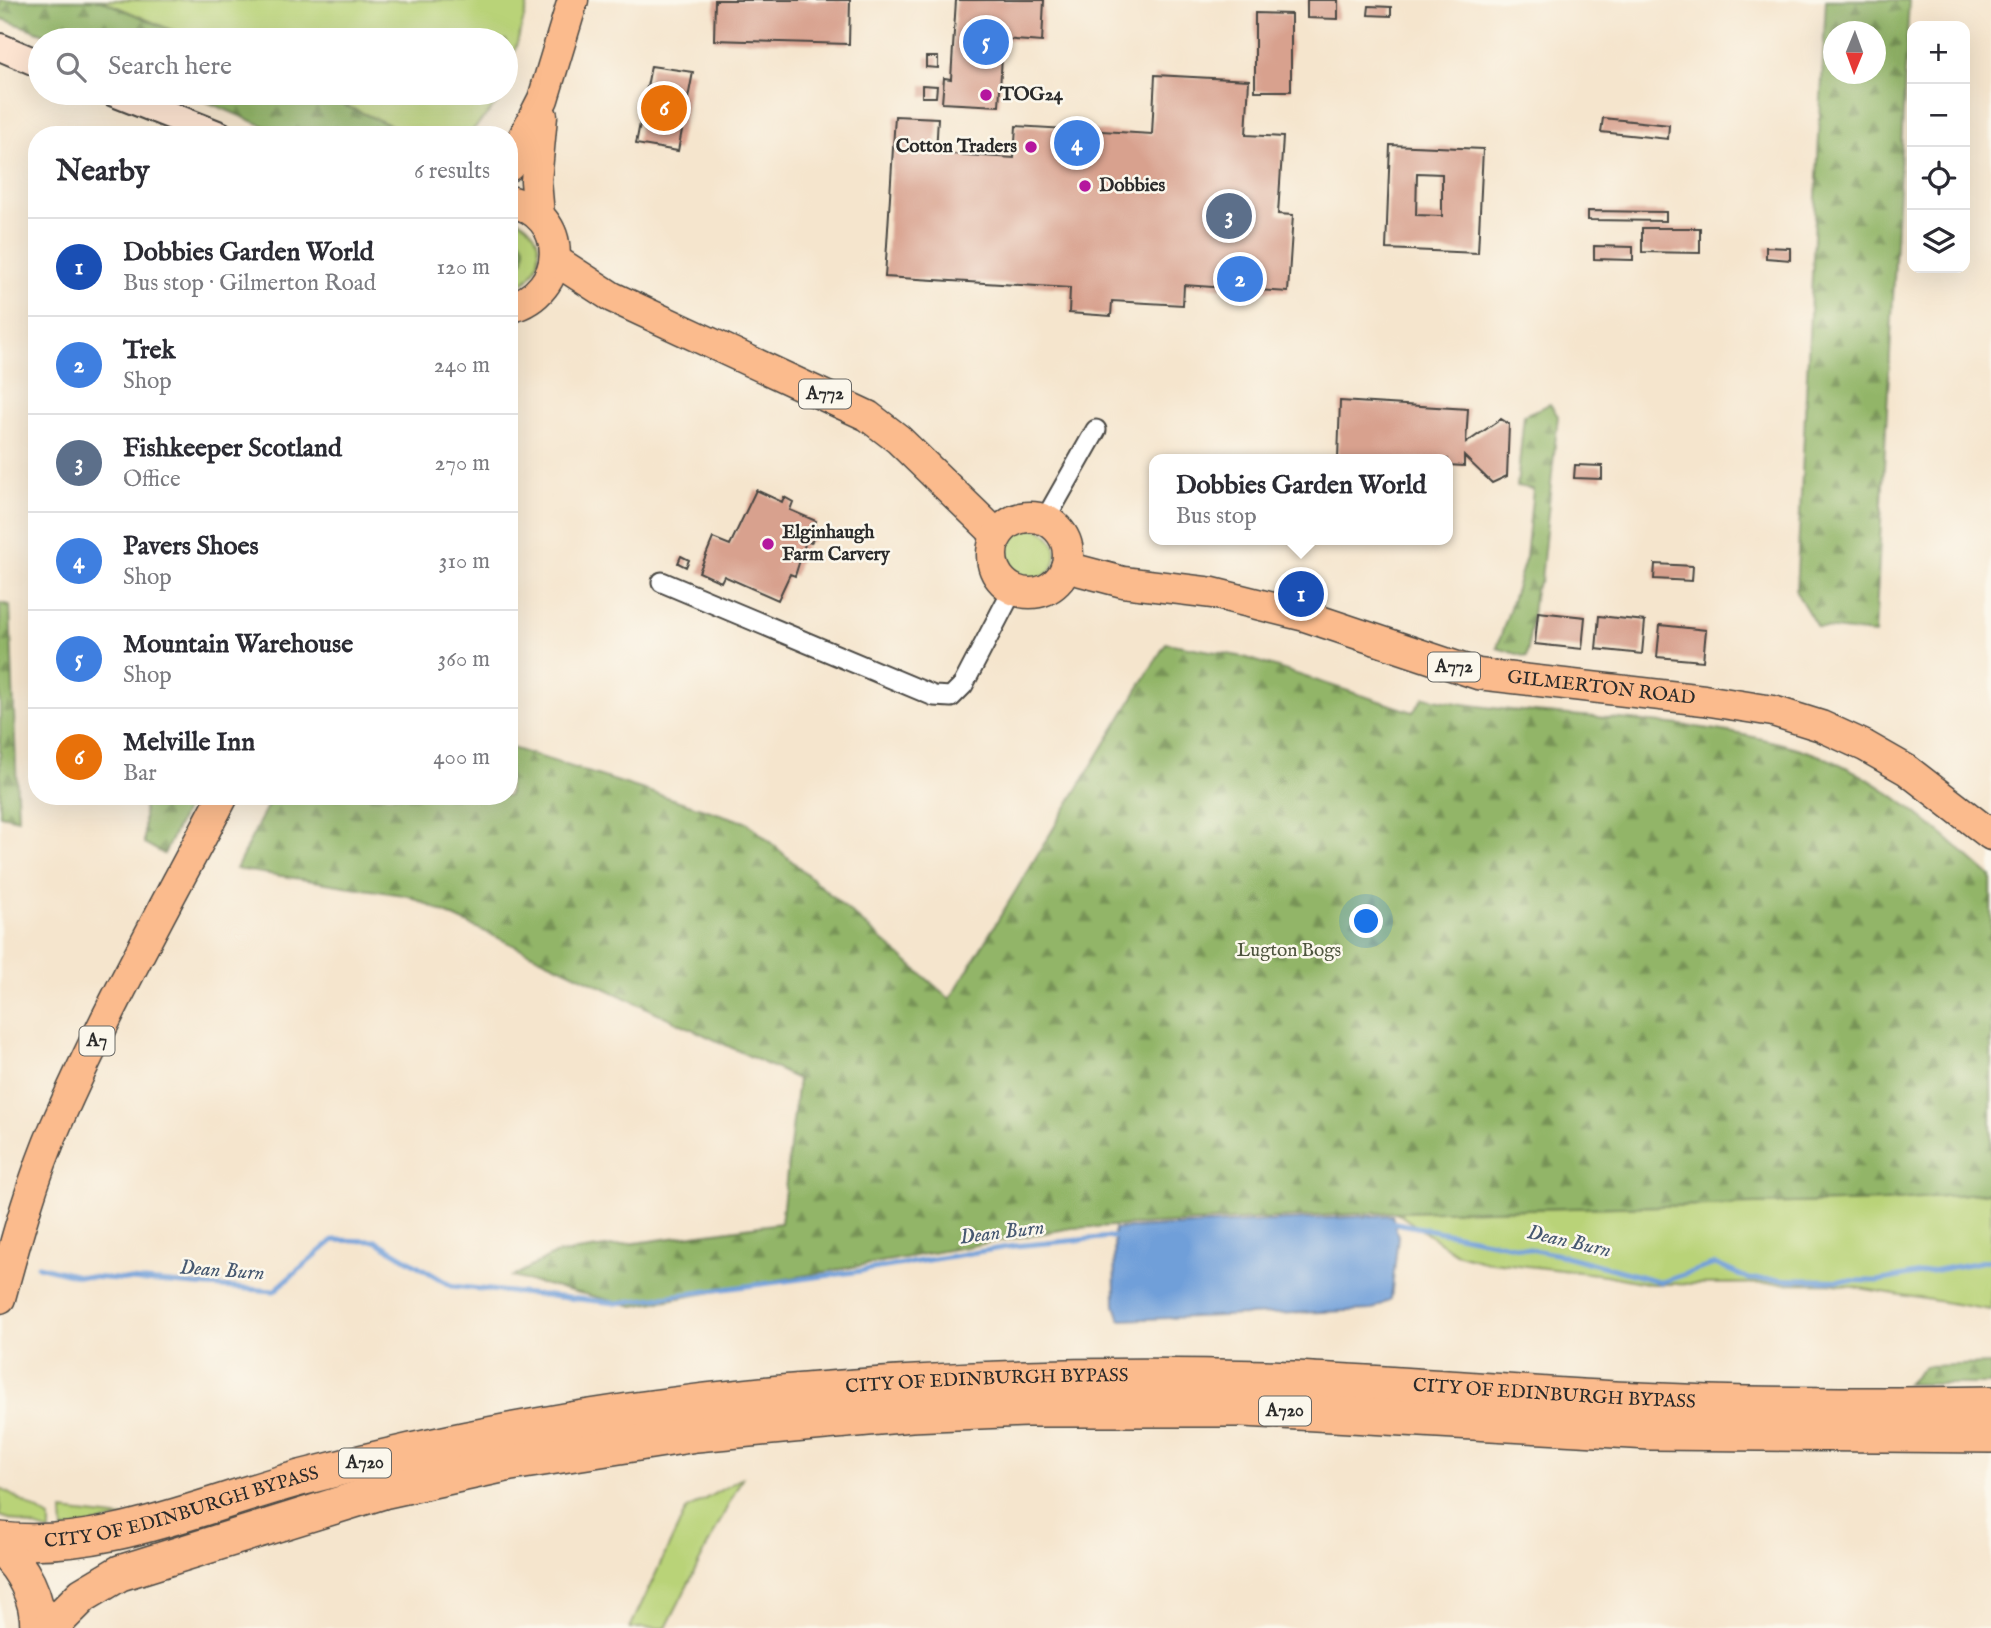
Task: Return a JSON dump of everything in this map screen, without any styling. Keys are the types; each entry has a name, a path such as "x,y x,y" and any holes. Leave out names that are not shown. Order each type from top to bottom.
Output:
{"highway":[{"name":"CITY OF EDINBURGH BYPASS","path":"0,1539 58,1541 107,1535 306,1477 493,1435 776,1394 913,1382 1080,1377 1268,1378 1643,1401 1991,1404"},
{"name":"CITY OF EDINBURGH BYPASS","path":"50,1628 83,1595 120,1573 383,1491 581,1451 792,1423 911,1414 1150,1408 1364,1414 1650,1432 1991,1435"},
{"path":"0,1548 27,1583 35,1601 38,1628"}],"main road":[{"path":"518,148 543,99 573,0"},
{"path":"0,47 28,59"},
{"path":"538,215 536,181 543,99"},
{"path":"144,105 197,126"},
{"path":"518,203 529,206 552,236 555,260 543,288 518,305"},
{"name":"A772","path":"555,260 612,297 868,416 898,439 997,535"},
{"name":"A772","path":"543,288 612,297"},
{"path":"1034,517 1045,520 1062,534 1068,556 1060,578 1038,592 1013,589 995,571 992,547 997,535 1013,520 1034,517"},
{"name":"GILMERTON ROAD","path":"1066,567 1123,582 1213,593 1305,616 1478,674 1773,711 1821,726 1865,746 1907,770 1991,835"},
{"name":"A7","path":"0,1298 16,1240 55,1127 124,984 218,805"}],"street":[{"path":"1045,520 1096,430"},
{"path":"662,582 934,696 951,697 963,685 1013,589"}],"green space":[{"path":"0,0 101,0 166,28 28,28 0,18"},
{"path":"101,0 529,0 518,39 518,28 166,28"},
{"path":"1826,0 1909,0 1875,634 1817,627 1796,592 1823,59 1823,84 1886,84 1886,21 1825,21"},
{"path":"214,105 344,105 392,126 264,126"},
{"path":"344,105 496,105 476,126 392,126"},
{"path":"518,220 532,231 539,253 531,275 518,286"},
{"path":"518,237 525,246 524,259 518,265"},
{"path":"1550,404 1558,416 1541,580 1535,590 1527,657 1497,648 1526,557 1533,489 1517,486 1524,415"},
{"path":"1030,528 1049,535 1056,554 1049,573 1030,580 1011,573 1004,554 1011,535"},
{"path":"0,603 10,605 18,819 0,815"},
{"name":"Lugton Bogs","path":"1166,643 1244,657 1413,712 1424,697 1524,711 1676,724 1726,732 1775,742 1823,757 1868,779 1933,826 1991,877 1991,1192 1884,1201 1396,1212 1072,1228 634,1306 512,1277 555,1254 781,1223 798,1079 409,896 236,869 268,805 518,805 518,750 748,823 950,999"},
{"path":"144,805 188,805 164,854 144,843"},
{"path":"1991,1192 1991,1310 1829,1283 1651,1284 1605,1275 1483,1261 1455,1253 1396,1212 1884,1201"},
{"path":"1991,1364 1991,1384 1907,1384 1925,1366"},
{"path":"742,1478 666,1628 630,1628 686,1510"},
{"path":"0,1488 50,1518 50,1532 0,1516"},
{"path":"62,1511 124,1518 63,1530"}],"water":[{"path":"1392,1215 1398,1236 1391,1299 1372,1310 1120,1320 1115,1305 1114,1229"}],"building":[{"path":"715,0 850,0 849,44 714,40"},
{"path":"956,0 1044,0 1042,42 1003,39 999,106 942,103 944,78 951,79"},
{"path":"1307,0 1338,0 1338,19 1307,18"},
{"path":"1369,6 1391,7 1391,16 1368,15"},
{"path":"1255,13 1291,14 1291,91 1255,91"},
{"path":"926,57 938,57 938,68 926,67"},
{"path":"651,66 693,72 678,151 636,144"},
{"name":"Dobbies","path":"1155,75 1249,80 1246,135 1283,137 1278,214 1293,215 1288,292 1184,285 1183,305 1112,301 1111,316 1069,313 1070,288 885,277 895,116 938,118 936,153 1014,158 1016,126 1152,134"},
{"path":"922,85 937,86 936,97 922,97"},
{"path":"1603,118 1669,125 1668,139 1601,132"},
{"path":"1390,145 1483,149 1478,253 1386,249","holes":["1417,173 1442,174 1442,216 1416,215"]},
{"path":"1588,211 1666,212 1666,221 1588,220"},
{"path":"1642,228 1700,228 1700,253 1642,252"},
{"path":"1594,246 1633,247 1633,260 1594,259"},
{"path":"1766,247 1790,248 1790,260 1766,258"},
{"path":"1340,401 1468,409 1466,443 1501,419 1509,424 1507,476 1492,483 1464,456 1464,466 1453,465 1453,454 1338,454"},
{"path":"1575,465 1602,466 1602,479 1574,478"},
{"name":"Elginhaugh Farm Carvery","path":"756,490 782,502 784,497 793,502 790,510 816,521 813,528 817,530 811,543 806,541 795,576 790,574 778,600 724,576 721,582 699,572 713,538 730,545"},
{"path":"681,556 689,560 686,567 678,563"},
{"path":"1655,564 1693,566 1692,581 1654,579"},
{"path":"1538,612 1585,617 1582,649 1535,644"},
{"path":"1599,616 1645,621 1642,654 1596,649"},
{"path":"1660,625 1706,630 1703,661 1657,657"}],"waterway":[{"name":"Dean Burn","path":"1386,1221 1565,1256 1662,1282 1715,1264 1749,1279 1877,1281 1991,1260"},
{"name":"Dean Burn","path":"38,1266 78,1276 274,1291 333,1240 376,1241 452,1286 617,1303 854,1272 1014,1246 1122,1236"}],"place":[{"name":"Mountain Warehouse","path":"986,42"},
{"name":"TOG24","path":"986,95"},
{"name":"Melville Inn","path":"664,108"},
{"name":"Pavers Shoes","path":"1077,143"},
{"name":"Cotton Traders","path":"1031,147"},
{"name":"Dobbies","path":"1085,186"},
{"name":"Fishkeeper Scotland","path":"1229,216"},
{"name":"Trek","path":"1240,279"},
{"name":"Elginhaugh Farm Carvery","path":"768,544"},
{"name":"Dobbies Garden World","path":"1301,594"}]}
